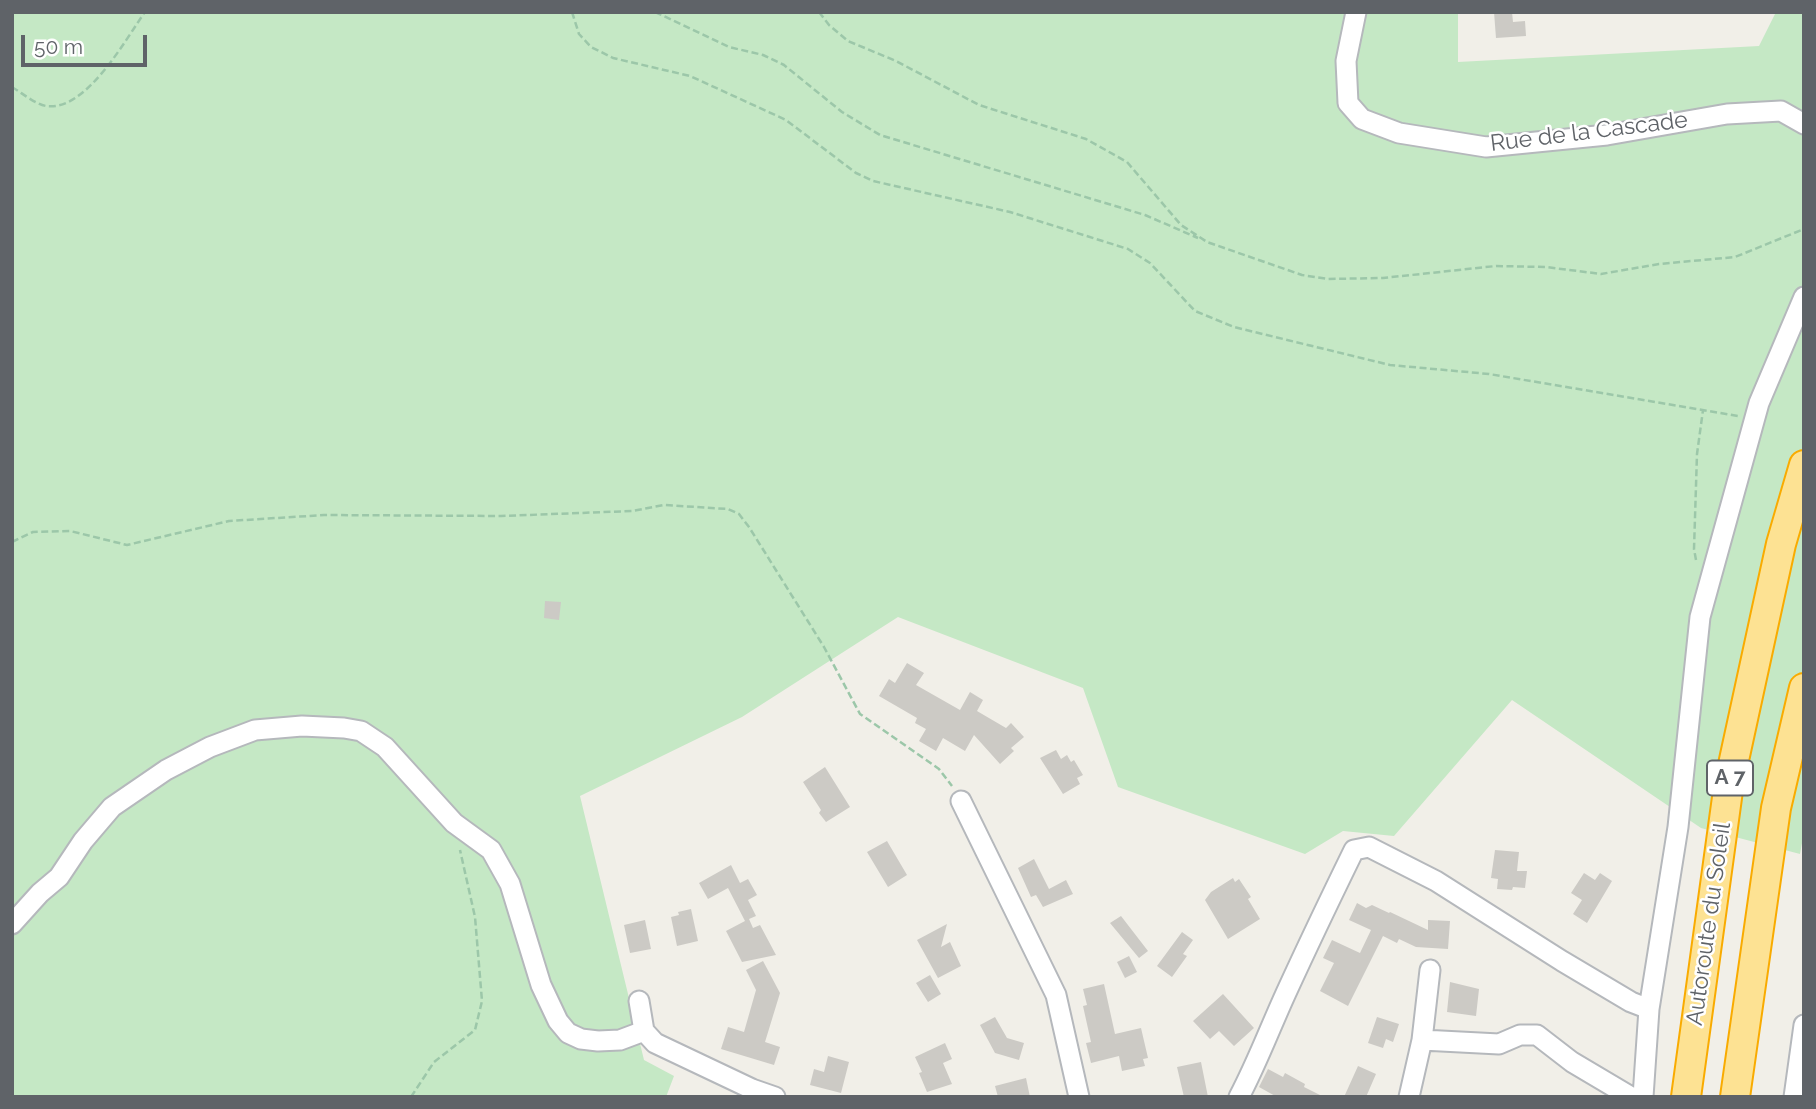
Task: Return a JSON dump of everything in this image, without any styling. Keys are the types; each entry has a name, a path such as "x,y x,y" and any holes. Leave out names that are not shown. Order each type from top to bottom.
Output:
{"highway":[{"name":"Autoroute du Soleil","path":"1686,1097 1729,783 1782,544 1804,465"},
{"name":"A 7","path":"1735,1097 1776,808 1804,688"}],"street":[{"name":"Rue de la Cascade","path":"1356,12 1346,61 1348,103 1362,119 1399,133 1486,147 1607,135 1741,113 1781,111 1804,124"},
{"path":"1643,1097 1649,1009 1678,827 1700,617 1759,403 1804,297"},
{"path":"12,924 40,893 59,877 102,818 122,799 166,770 210,747 255,730 323,725 361,731 384,747 454,822 491,850 501,864 510,884 541,985 558,1021 568,1033 581,1039 598,1041 620,1040 645,1031"},
{"path":"961,801 1056,995 1079,1097"},
{"path":"1239,1097 1261,1055 1266,1036 1354,850 1362,848 1369,847 1436,881 1562,961 1631,1002 1649,1009"},
{"path":"1409,1097 1422,1040 1430,970"},
{"path":"639,1001 645,1031 656,1043 752,1089 775,1097"},
{"path":"1794,1097 1804,1025"},
{"path":"1422,1040 1499,1044 1520,1035 1537,1035 1572,1062 1631,1097"}],"path":[{"path":"12,87 44,106 61,105 76,99 94,83 145,12"},
{"path":"572,12 579,34 591,47 612,58 690,76 786,120 856,173 873,181 1010,212 1128,249 1150,263 1195,311 1234,327 1390,365 1489,374 1754,420"},
{"path":"655,12 729,47 763,55 784,65 842,112 880,135 1145,215 1208,242 1301,275 1328,279 1383,278 1496,266 1546,267 1601,274 1659,264 1735,257 1804,229"},
{"path":"819,12 829,25 848,41 896,61 979,105 1086,139 1127,162 1181,225 1208,242"},
{"path":"1694,549 1697,454 1703,410"},
{"path":"12,542 33,532 70,531 127,545 229,521 324,515 514,516 632,511 664,505 728,509 739,514 749,527 824,647 860,714 939,769 961,801"},
{"path":"411,1097 434,1062 475,1030 482,1001 475,917 454,822"}],"green space":[{"path":"12,12 1458,12 1458,62 1759,46 1776,12 1804,12 1804,832 1800,854 1701,828 1512,700 1394,836 1343,831 1305,854 1118,787 1083,688 898,617 742,717 580,796 644,1060 674,1076 666,1097 12,1097"}],"building":[{"path":"1494,12 1512,12 1513,22 1525,21 1526,36 1496,38"},
{"path":"545,601 561,602 559,620 544,618"},
{"path":"907,663 924,673 916,685 960,710 970,692 983,700 977,711 1006,728 1011,723 1024,737 1011,748 1014,751 1000,764 974,735 965,751 943,738 936,751 919,741 926,729 915,723 917,718 879,696 889,679 895,683"},
{"path":"1056,750 1061,759 1067,755 1071,762 1074,760 1083,775 1077,778 1080,784 1063,794 1040,758"},
{"path":"825,767 850,807 826,822 803,782"},
{"path":"887,841 907,875 888,887 867,852"},
{"path":"1495,850 1519,852 1517,871 1527,871 1525,888 1497,889 1498,879 1491,878"},
{"path":"1034,859 1049,889 1066,880 1073,894 1043,907 1036,895 1031,897 1018,868"},
{"path":"731,865 740,883 748,879 757,895 748,900 756,916 749,919 753,928 760,925 776,955 742,962 726,931 745,921 728,888 708,899 699,883"},
{"path":"1584,873 1595,880 1600,873 1612,881 1587,923 1573,914 1582,900 1571,893"},
{"path":"1233,878 1235,882 1239,879 1251,897 1248,899 1260,919 1228,939 1205,900 1211,892"},
{"path":"1357,903 1366,908 1372,905 1428,930 1428,920 1450,921 1448,949 1416,947 1399,939 1397,943 1383,936 1348,1006 1320,991 1334,963 1323,958 1332,940 1360,953 1371,930 1349,920"},
{"path":"691,909 698,941 677,946 671,917"},
{"path":"1121,916 1148,951 1139,958 1110,923"},
{"path":"645,920 651,949 630,953 624,925"},
{"path":"947,924 941,947 950,942 961,966 938,978 917,940"},
{"path":"1182,932 1193,940 1183,954 1187,956 1172,977 1157,966"},
{"path":"1129,956 1137,972 1125,978 1117,962"},
{"path":"763,961 780,993 765,1042 780,1047 774,1065 721,1049 728,1027 744,1032 756,990 746,970"},
{"path":"930,975 941,994 928,1002 916,983"},
{"path":"1450,982 1479,989 1476,1016 1447,1012"},
{"path":"1104,984 1115,1034 1141,1028 1148,1058 1143,1059 1145,1066 1122,1071 1119,1056 1091,1063 1086,1043 1091,1042 1083,1006 1087,1005 1083,989"},
{"path":"1223,994 1254,1028 1234,1046 1219,1031 1210,1039 1193,1021"},
{"path":"995,1017 1007,1038 1024,1043 1019,1060 995,1053 980,1025"},
{"path":"1377,1017 1399,1024 1393,1042 1386,1039 1383,1048 1368,1043"},
{"path":"945,1043 952,1059 943,1063 952,1084 927,1092 915,1057"},
{"path":"828,1056 849,1062 841,1093 810,1085 814,1069 824,1072"},
{"path":"1201,1062 1208,1097 1184,1097 1177,1067"},
{"path":"1358,1066 1376,1074 1366,1097 1344,1097"},
{"path":"1268,1069 1283,1077 1285,1073 1324,1097 1277,1097 1259,1087"},
{"path":"1026,1078 1030,1097 998,1097 995,1086"}]}
